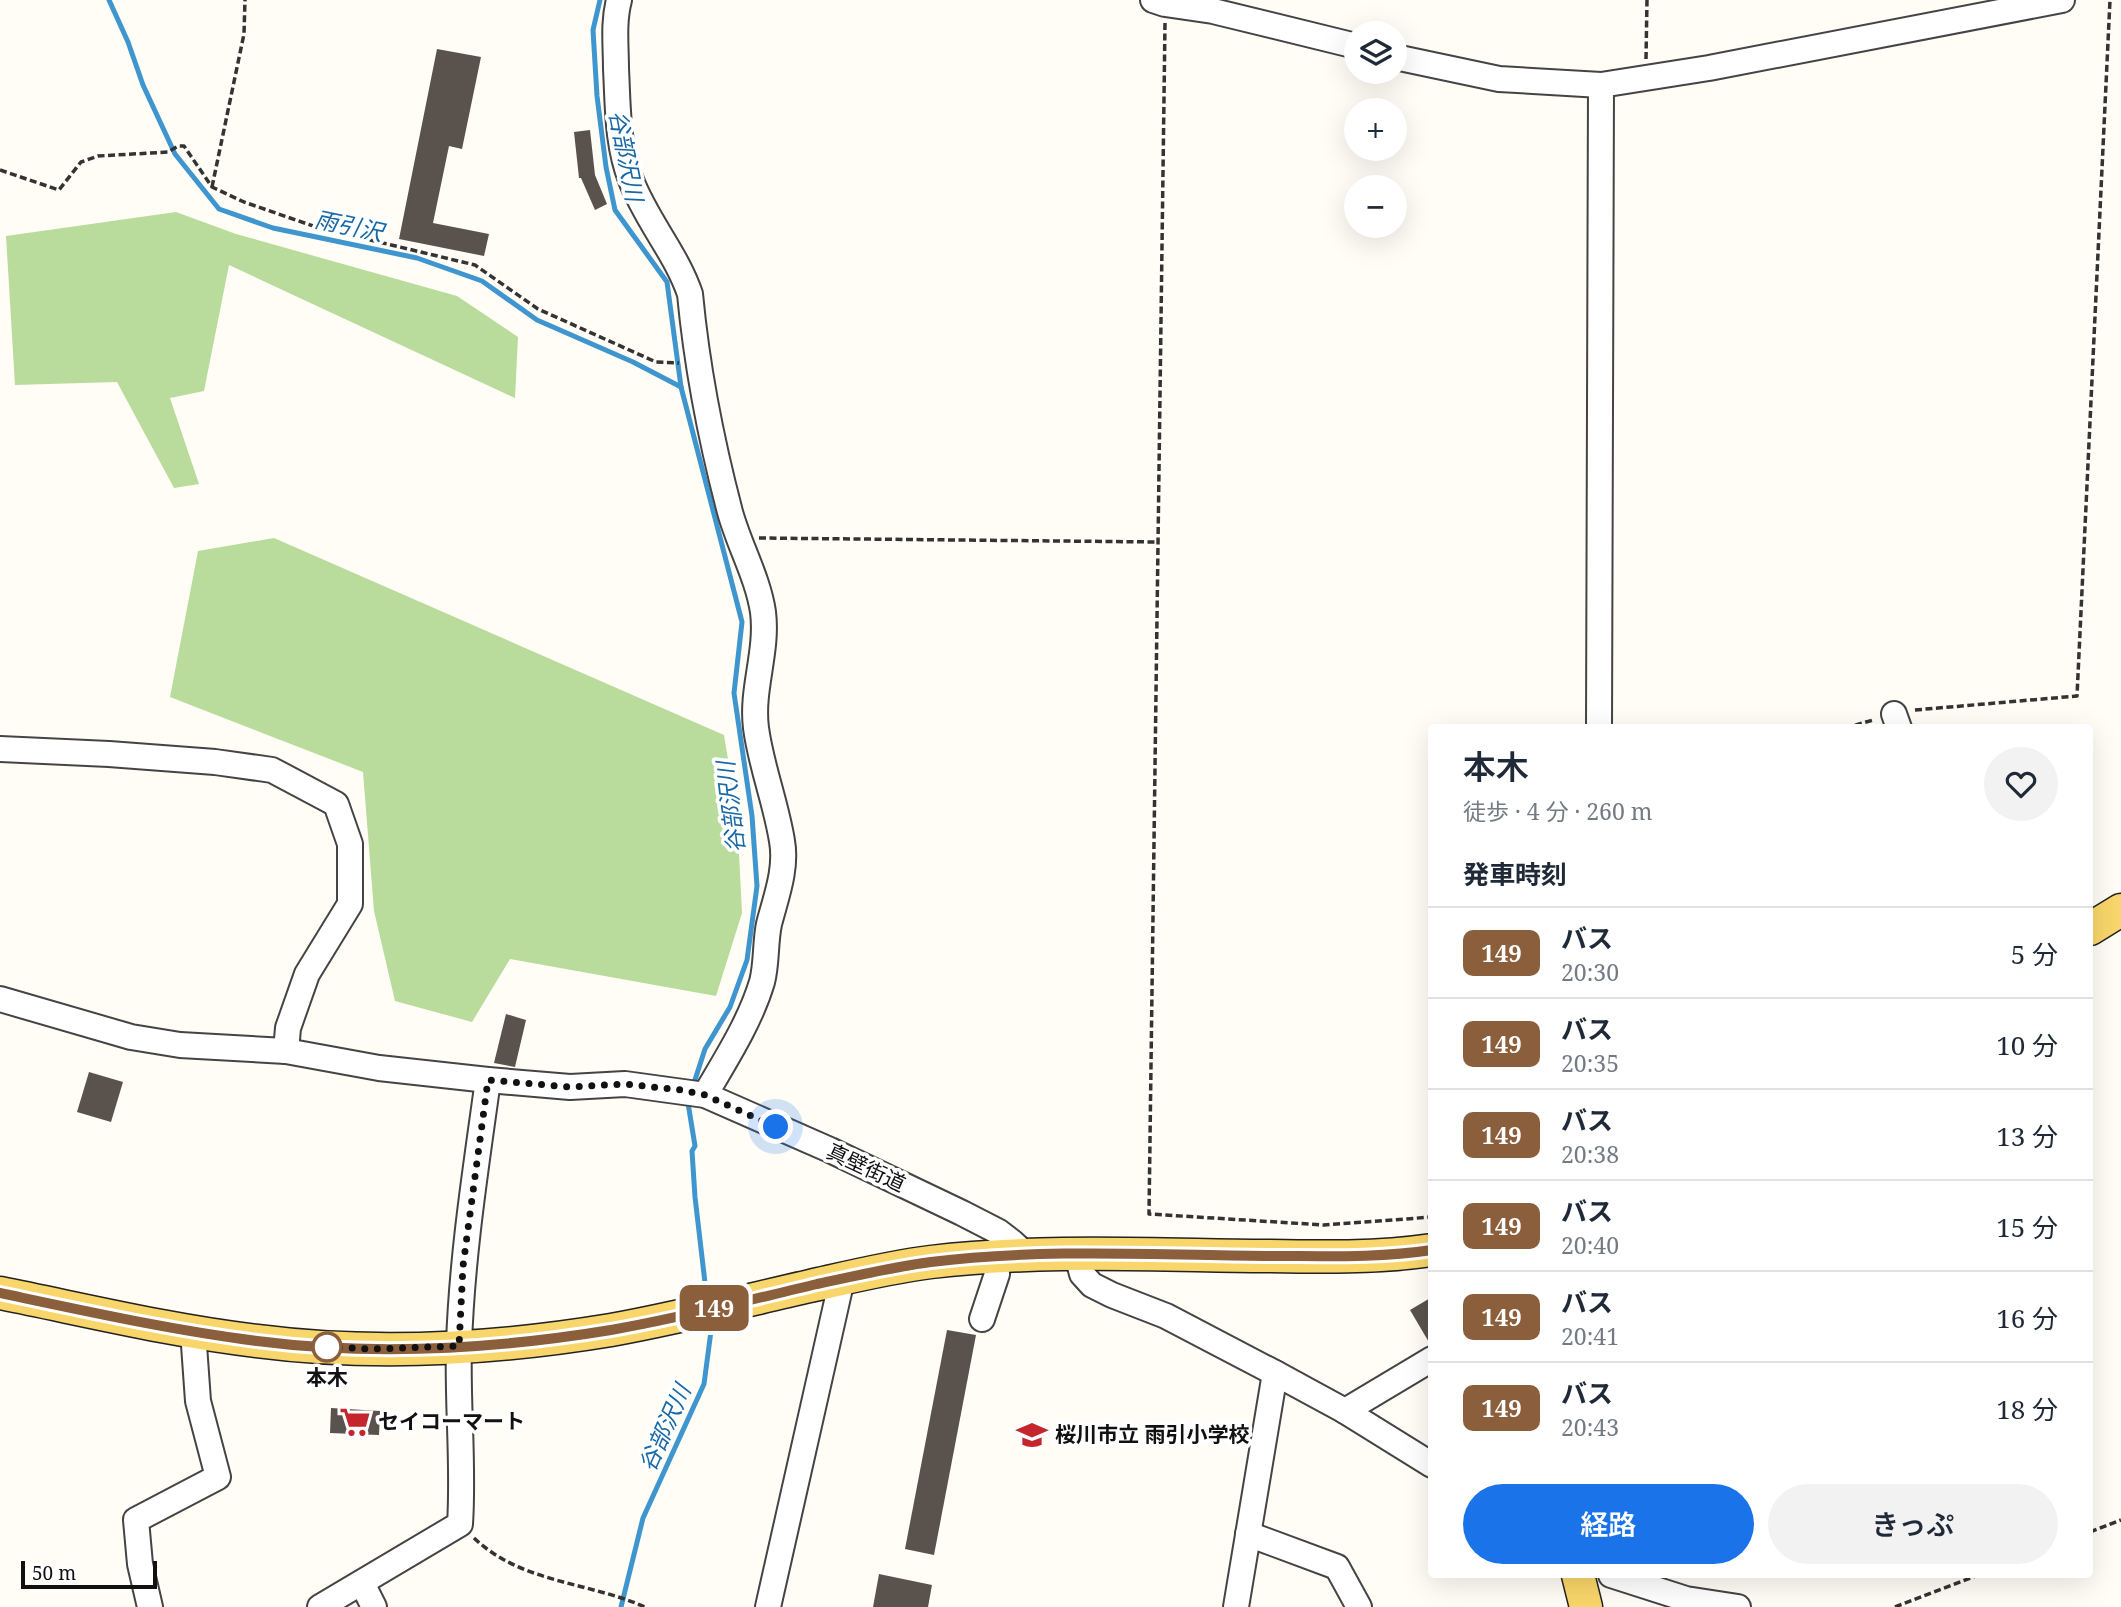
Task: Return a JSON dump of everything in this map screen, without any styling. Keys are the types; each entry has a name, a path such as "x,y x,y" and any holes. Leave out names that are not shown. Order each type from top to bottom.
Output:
{"main road":[{"path":"2093,927 2121,910"},
{"path":"0,1293 256,1341 312,1347 372,1349 459,1346 547,1339 611,1330 931,1262 1011,1256 1310,1256 1428,1250"},
{"path":"1579,1578 1586,1607"}],"street":[{"path":"618,0 615,44 618,108 624,156 631,180 685,278 690,294 698,363 713,441 731,516 763,612 762,659 754,712 758,743 782,842 784,864 768,929 763,978 756,999 695,1093"},
{"path":"1407,60 1500,79 1601,85 1646,79 2062,0"},
{"path":"1159,2 1213,11 1344,43"},
{"path":"1600,724 1601,85"},
{"path":"0,749 215,762 272,770 336,804 350,844 350,904 307,974 288,1028 286,1051"},
{"name":"真壁街道","path":"0,999 131,1037 180,1045 286,1051 379,1068 488,1080 570,1087 625,1084 695,1093 830,1150 962,1213 1012,1242 1011,1256"},
{"path":"320,1607 460,1524 463,1488 459,1346 463,1266 488,1080"},
{"path":"1077,1255 1082,1274 1092,1285 1166,1317 1275,1373 1345,1411 1428,1463"},
{"path":"982,1319 997,1274 1011,1256"},
{"path":"768,1607 842,1279"},
{"path":"150,1607 140,1563 136,1520 218,1477 198,1401 193,1331"},
{"path":"1345,1411 1428,1361"},
{"path":"1236,1607 1275,1373"},
{"path":"1248,1534 1337,1567 1359,1607"},
{"path":"1620,1578 1686,1600 1738,1607"},
{"path":"362,1583 374,1607"}],"path":[{"path":"212,187 244,34 245,0"},
{"path":"1646,79 1647,0"},
{"path":"1874,724 1896,721 1923,709 2077,695 2110,0"},
{"path":"1159,2 1160,542 1149,1214 1324,1225 1428,1217"},
{"path":"0,170 59,190 81,162 98,156 168,152 178,146 184,146 212,187 244,202 316,227 475,265 538,309 656,362 698,363"},
{"path":"740,538 1160,542"},
{"path":"2093,1531 2121,1520"},
{"path":"460,1524 489,1552 520,1569 645,1607"},
{"path":"1895,1607 1970,1578"}],"green space":[{"path":"176,212 236,234 457,296 518,337 515,398 229,265 204,391 170,398 199,484 174,488 117,382 15,385 6,236"},
{"path":"274,538 724,735 737,814 742,913 716,996 510,959 472,1022 395,1001 374,911 363,772 170,697 198,551"}],"building":[{"path":"437,49 481,57 462,149 449,146 433,223 489,234 484,256 399,239"},
{"path":"590,130 595,175 607,204 595,210 579,178 574,132"},
{"path":"506,1014 526,1020 515,1067 494,1063"},
{"path":"89,1072 123,1082 111,1122 77,1112"},
{"path":"1428,1299 1428,1341 1410,1310"},
{"path":"947,1330 976,1335 934,1555 905,1549"},
{"name":"セイコーマート","path":"331,1408 380,1411 379,1435 330,1433"},
{"path":"879,1574 932,1585 928,1607 873,1607"}],"waterway":[{"name":"雨引沢","path":"109,0 143,85 175,154 219,209 273,228 417,258 482,281 537,320 633,362 681,387"},
{"name":"谷部沢川","path":"600,0 593,30 597,96 606,167 615,210 667,282 681,387 742,622 734,693 752,816 757,886 747,960 730,1007 705,1049 693,1086"},
{"name":"谷部沢川","path":"689,1098 695,1146 692,1151 695,1197 707,1300"},
{"name":"谷部沢川","path":"621,1607 643,1518 704,1384 710,1320"}],"bus line":[{"name":"149","path":"0,1293 256,1341 352,1349 417,1348 547,1339 611,1330 931,1262 1026,1255 1310,1256 1428,1251"}],"place":[{"name":"本木","path":"327,1347"},
{"name":"セイコーマート","path":"355,1422"},
{"name":"桜川市立 雨引小学校","path":"1032,1435"}],"route":[{"path":"327,1347 372,1349 459,1346 463,1266 488,1080 570,1087 625,1084 681,1090 705,1095 776,1127"}]}
